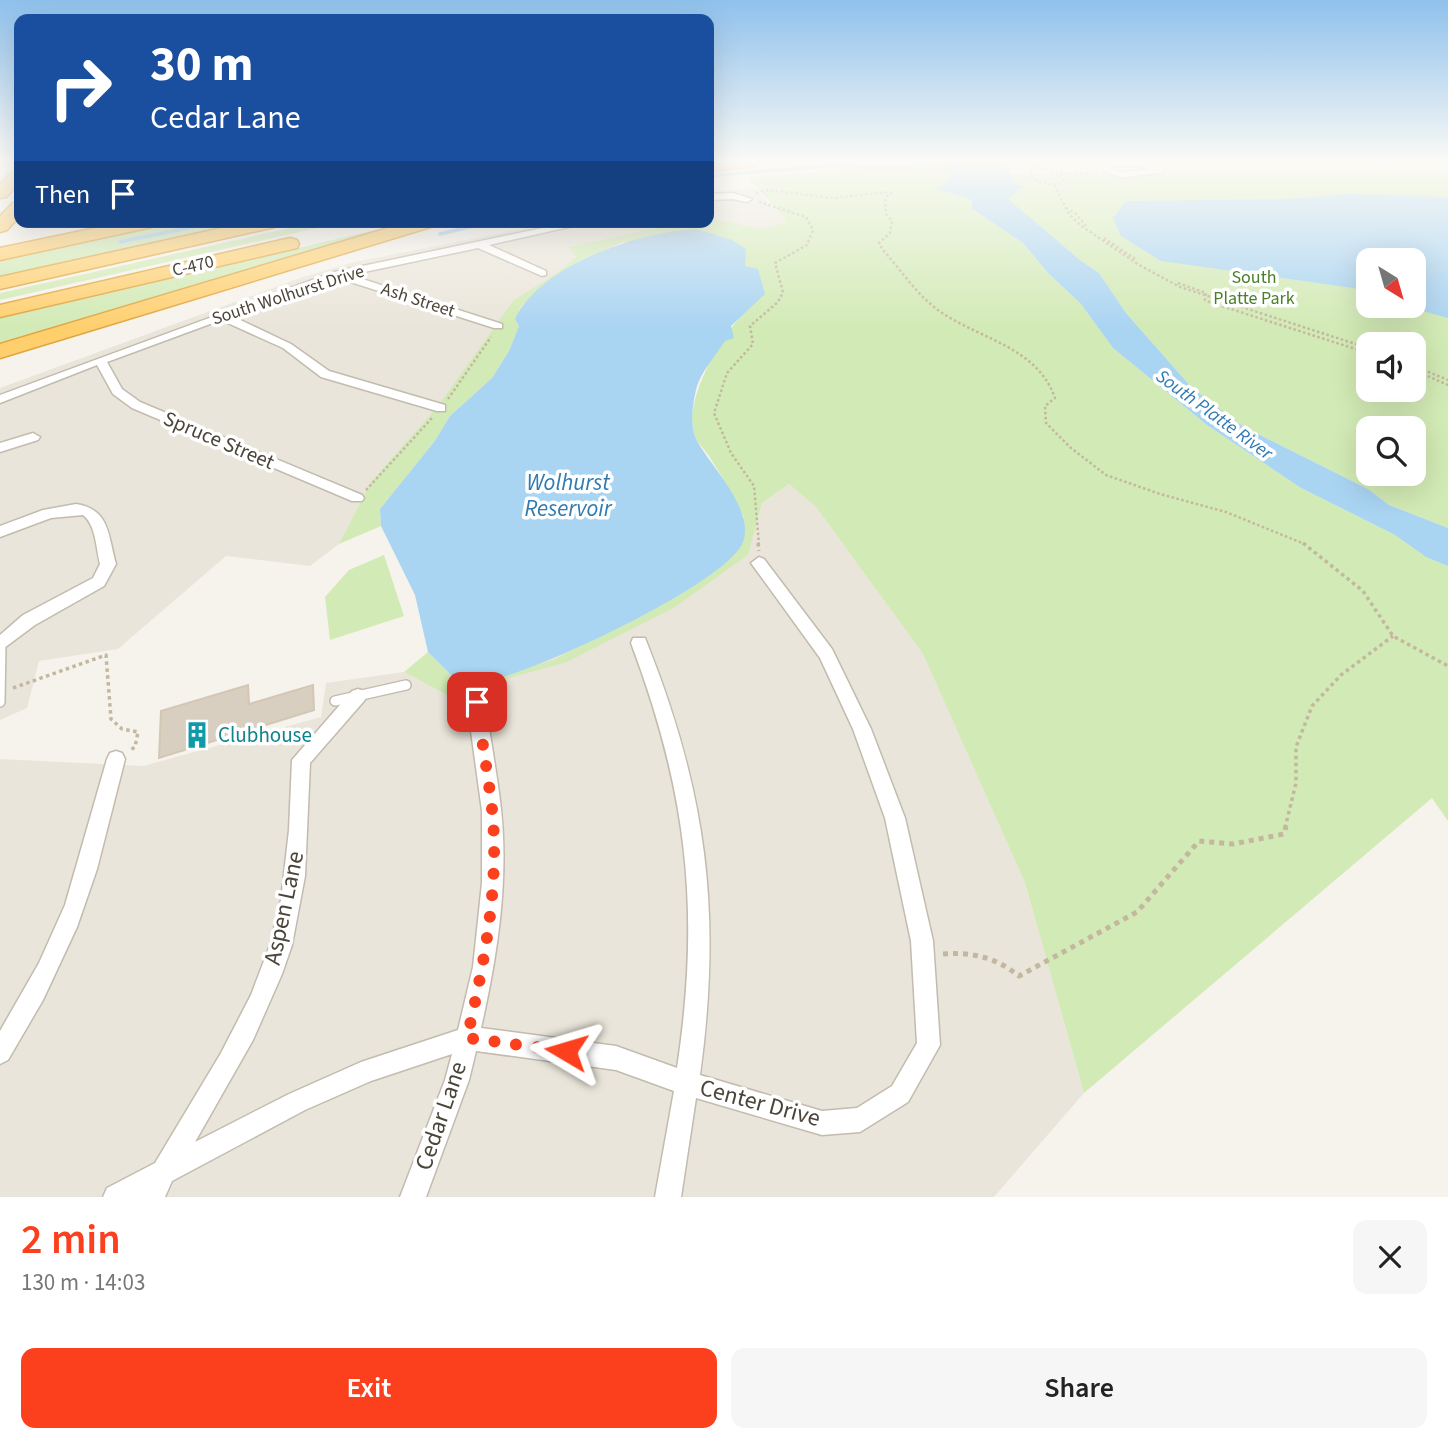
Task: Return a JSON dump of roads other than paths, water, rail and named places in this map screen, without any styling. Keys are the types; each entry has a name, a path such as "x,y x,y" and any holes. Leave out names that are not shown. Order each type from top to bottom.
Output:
{"highway":[{"path":"0,254 124,228"},
{"name":"C-470","path":"0,283 248,228"},
{"name":"C-470","path":"0,311 360,228"},
{"path":"0,351 408,228"},
{"path":"0,236 5,242 14,245 50,244"}],"street":[{"name":"South Wolhurst Drive","path":"0,400 100,360 338,274 557,228"},
{"path":"478,244 542,273"},
{"name":"Ash Street","path":"338,274 498,326"},
{"path":"222,316 287,346 325,373 440,408"},
{"name":"Spruce Street","path":"100,360 117,391 136,405 357,498"},
{"path":"0,448 33,437"},
{"path":"0,531 46,514 70,508 84,509 93,515 108,564 99,582 29,620 0,644"},
{"name":"Center Drive","path":"116,1197 297,1102 369,1070 467,1038 616,1058 688,1084 822,1123 860,1119 900,1094 929,1045 923,956 895,818 862,729 826,654 759,563"},
{"path":"639,643 671,735 694,832 700,934 688,1084 668,1197"},
{"name":"Aspen Lane","path":"152,1197 260,1000 281,946 294,885 300,818 301,760 358,696"},
{"name":"Cedar Lane","path":"412,1197 457,1080 484,967 492,883 492,811 477,702"},
{"path":"0,1052 16,1027 55,949 82,886 116,759"}],"lane":[{"path":"0,644 0,702"},
{"path":"335,701 406,685"}],"water":[{"name":"South Platte River","path":"986,218 1030,218 1099,273 1126,313 1192,388 1244,427 1356,483 1356,486 1368,489 1389,505 1448,528 1448,566 1426,557 1395,535 1301,488 1207,425 1113,348 1081,304 1048,273 1023,243"},
{"path":"1113,218 1448,218 1448,318 1426,312 1426,248 1356,248 1356,289 1161,261 1121,236"},
{"name":"Wolhurst Reservoir","path":"696,229 732,240 746,249 745,266 758,269 765,294 731,326 734,338 725,341 702,375 692,413 696,439 729,488 743,516 743,542 730,559 705,579 671,600 591,641 498,678 456,680 428,652 415,595 381,526 380,509 434,442 450,416 492,378 509,351 519,326 515,319 528,299 546,282 569,267 621,244 673,231"}],"waterway":[{"path":"120,242 187,228"},
{"path":"440,234 465,228"}],"place":[{"name":"Clubhouse","path":"197,735"}],"park label":[{"name":"South Platte Park","path":"1254,287"}]}
